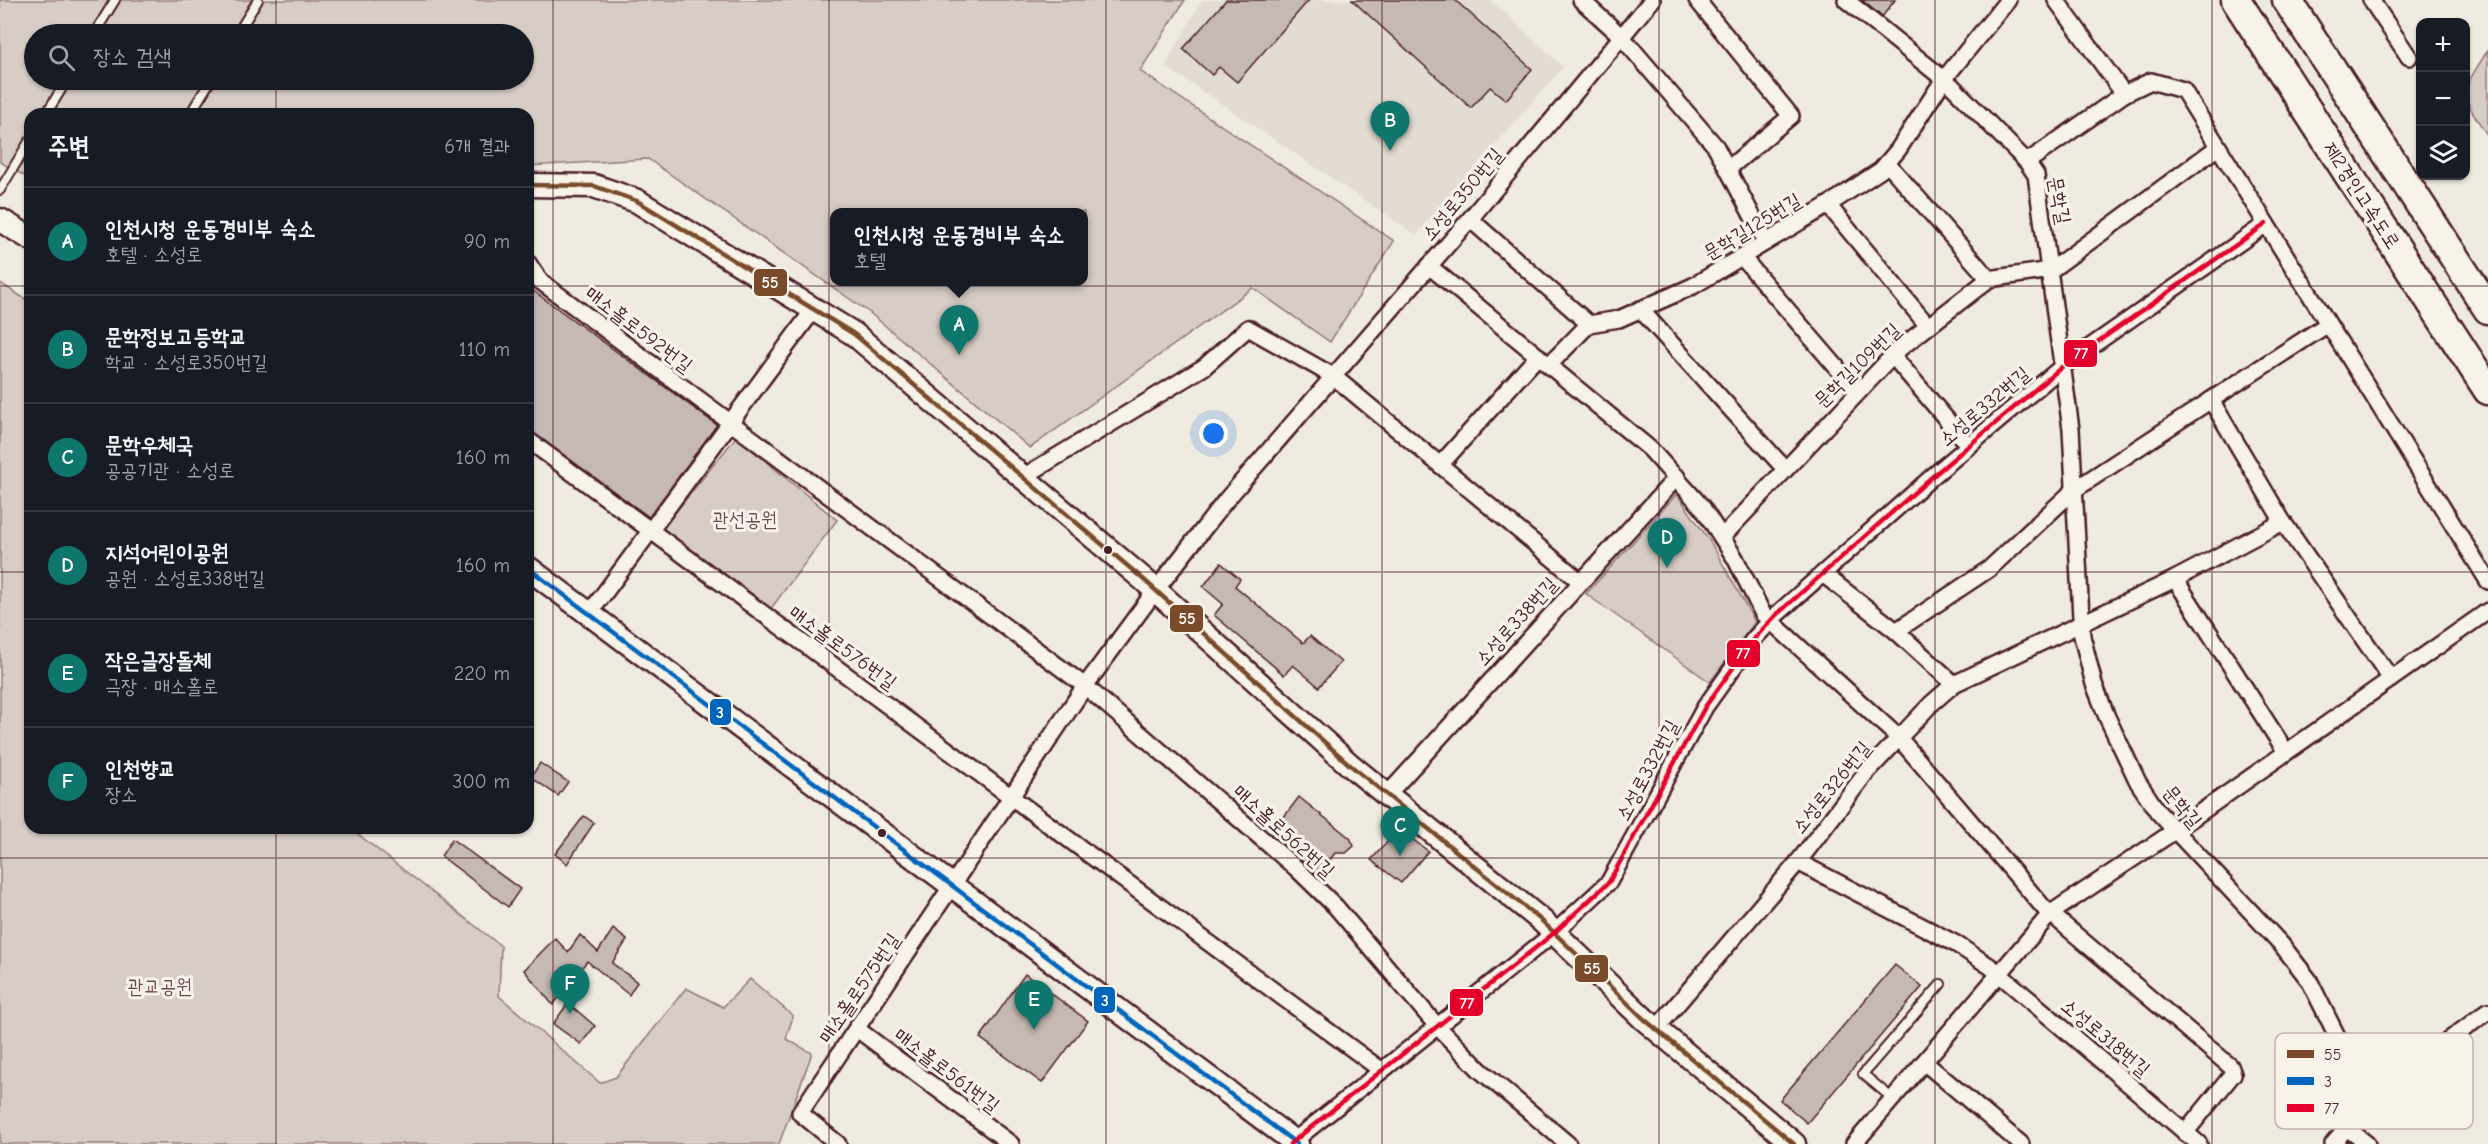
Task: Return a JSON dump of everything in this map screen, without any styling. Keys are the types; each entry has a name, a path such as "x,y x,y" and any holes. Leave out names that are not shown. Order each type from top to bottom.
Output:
{"highway":[{"name":"제2경인고속도로","path":"2236,0 2488,390"},
{"path":"2287,0 2488,309"}],"street":[{"path":"1581,0 1621,36 1716,147 1766,242"},
{"name":"소성로350번길","path":"1155,591 1226,500 1470,219 1652,0"},
{"path":"1697,0 1791,116 1729,168"},
{"name":"문학길","path":"1846,0 1944,79 2027,162 2036,175 2051,270 2071,429 2081,625 2094,684 2138,782 2158,812 2281,944 2309,980 2336,1033"},
{"name":"문학길125번길","path":"1589,324 1619,319 1693,286 1828,205 1881,170 1944,79 2008,0"},
{"path":"2056,0 2124,94"},
{"path":"2371,0 2409,57"},
{"path":"2027,162 2124,94 2151,81 2183,90 2488,581"},
{"path":"2051,270 2218,147"},
{"path":"1887,163 1989,279"},
{"path":"534,185 594,186 637,201 854,334 1155,591 1387,795 1554,933 1656,1029 1794,1144"},
{"path":"1828,205 1928,326"},
{"path":"1440,465 1544,361 1589,324 1470,219"},
{"path":"0,220 24,234"},
{"name":"소성로332번길","path":"1554,933 1609,882 1705,707 1753,640 1770,621 1969,446 2064,366 2266,224"},
{"path":"1742,257 1857,391"},
{"path":"1429,266 1650,449 1702,507 1722,537 1763,614 1899,738 2051,914 2230,1065 2233,1074 2185,1132"},
{"name":"문학길109번길","path":"1722,537 1892,355 1989,279 2051,270"},
{"name":"매소홀로592번길","path":"534,272 540,281 730,423"},
{"path":"589,614 814,309"},
{"path":"1640,309 1785,469"},
{"path":"1896,631 1989,569 2074,490 2328,324"},
{"path":"1023,477 1204,367 1248,328 1333,376 1581,582"},
{"path":"1892,355 1969,446"},
{"path":"2211,400 2283,522 2391,679"},
{"path":"730,423 1084,686"},
{"path":"534,444 650,531"},
{"name":"소성로338번길","path":"1387,795 1677,477"},
{"name":"소성로326번길","path":"1656,1029 1798,862 1866,773 1954,684 2175,579 2283,522"},
{"name":"매소홀로576번길","path":"650,531 1011,797"},
{"path":"534,573 1293,1143 1554,933"},
{"path":"1823,574 1896,631 1954,684"},
{"path":"2175,579 2286,752"},
{"path":"953,887 1084,686 1155,591"},
{"path":"1854,1144 2051,914 2175,831 2488,611"},
{"name":"매소홀로562번길","path":"1084,686 1297,869 1336,907 1437,1026 1480,1071 1568,1144"},
{"path":"1011,797 1381,1070"},
{"name":"소성로318번길","path":"1798,862 1956,944 1999,974 2199,1144"},
{"name":"매소홀로575번길","path":"838,1144 800,1113 953,887"},
{"path":"2459,1033 2488,1011"},
{"name":"매소홀로561번길","path":"857,1029 1011,1144"},
{"path":"1924,1062 2022,1144"},
{"path":"2332,1144 2344,1129"},
{"path":"2348,1129 2367,1144"}],"lane":[{"path":"100,24 115,0"},
{"path":"243,24 258,0"},
{"path":"50,108 61,90"},
{"path":"194,108 205,90"},
{"path":"0,190 24,150"},
{"path":"1893,1099 1863,1074 1941,984"}],"shaded area":[{"path":"1202,0 1491,0 1563,67 1416,235 1165,66"}],"green space":[{"path":"0,0 1185,0 1140,71 1394,241 1330,342 1253,288 1030,448 870,313 831,286 1088,286 1088,208 830,208 830,285 648,159 534,166 534,108 24,108 24,176 0,162"},
{"path":"2488,50 2488,136 2470,108 2472,76"},
{"name":"관교공원","path":"0,283 24,298 24,834 358,834 501,946 499,996 600,1083 616,1077 686,988 723,1007 750,979 793,1016 786,1039 812,1053 779,1144 0,1144"},
{"name":"관선공원","path":"736,437 837,520 770,610 662,529"},
{"path":"1677,494 1711,543 1755,622 1710,682 1586,594"}],"building":[{"path":"1226,0 1309,0 1237,82 1219,67 1212,75 1183,49"},
{"path":"1352,0 1455,0 1532,69 1506,100 1490,87 1471,108"},
{"path":"1862,0 1895,0 1882,17"},
{"path":"534,291 717,425 649,517 534,433"},
{"path":"1221,563 1240,579 1235,586 1303,643 1310,636 1341,662 1319,687 1293,665 1284,675 1214,615 1223,604 1203,587"},
{"path":"540,763 568,782 558,796 534,779 534,772"},
{"path":"1299,797 1350,838 1354,846 1346,853 1335,853 1318,876 1271,834"},
{"path":"584,816 594,823 567,864 555,854"},
{"path":"1399,829 1428,851 1401,883 1371,860"},
{"path":"452,839 520,889 508,907 441,856"},
{"path":"613,929 627,940 612,963 637,982 629,995 587,961 553,1005 524,970 555,938 568,952 580,935 598,952"},
{"path":"1895,965 1922,987 1807,1123 1780,1100"},
{"path":"1025,974 1088,1021 1042,1083 980,1038"},
{"path":"568,1003 595,1026 581,1044 553,1024"}],"transit line":[{"name":"55","path":"534,185 594,186 637,201 854,334 1143,579 1350,765 1542,921 1644,1019 1794,1144"},
{"name":"77","path":"1290,1144 1554,933 1609,882 1705,707 1753,640 1775,616 1933,476 2063,366 2266,224"},
{"name":"3","path":"534,572 1297,1144"}],"place":[{"name":"문학정보고등학교","path":"1390,151"},
{"name":"인천시청 운동경비부 숙소","path":"959,355"},
{"name":"지석어린이공원","path":"1667,568"},
{"name":"문학우체국","path":"1400,856"},
{"name":"인천향교","path":"570,1014"},
{"name":"작은글장돌체","path":"1034,1030"}]}
